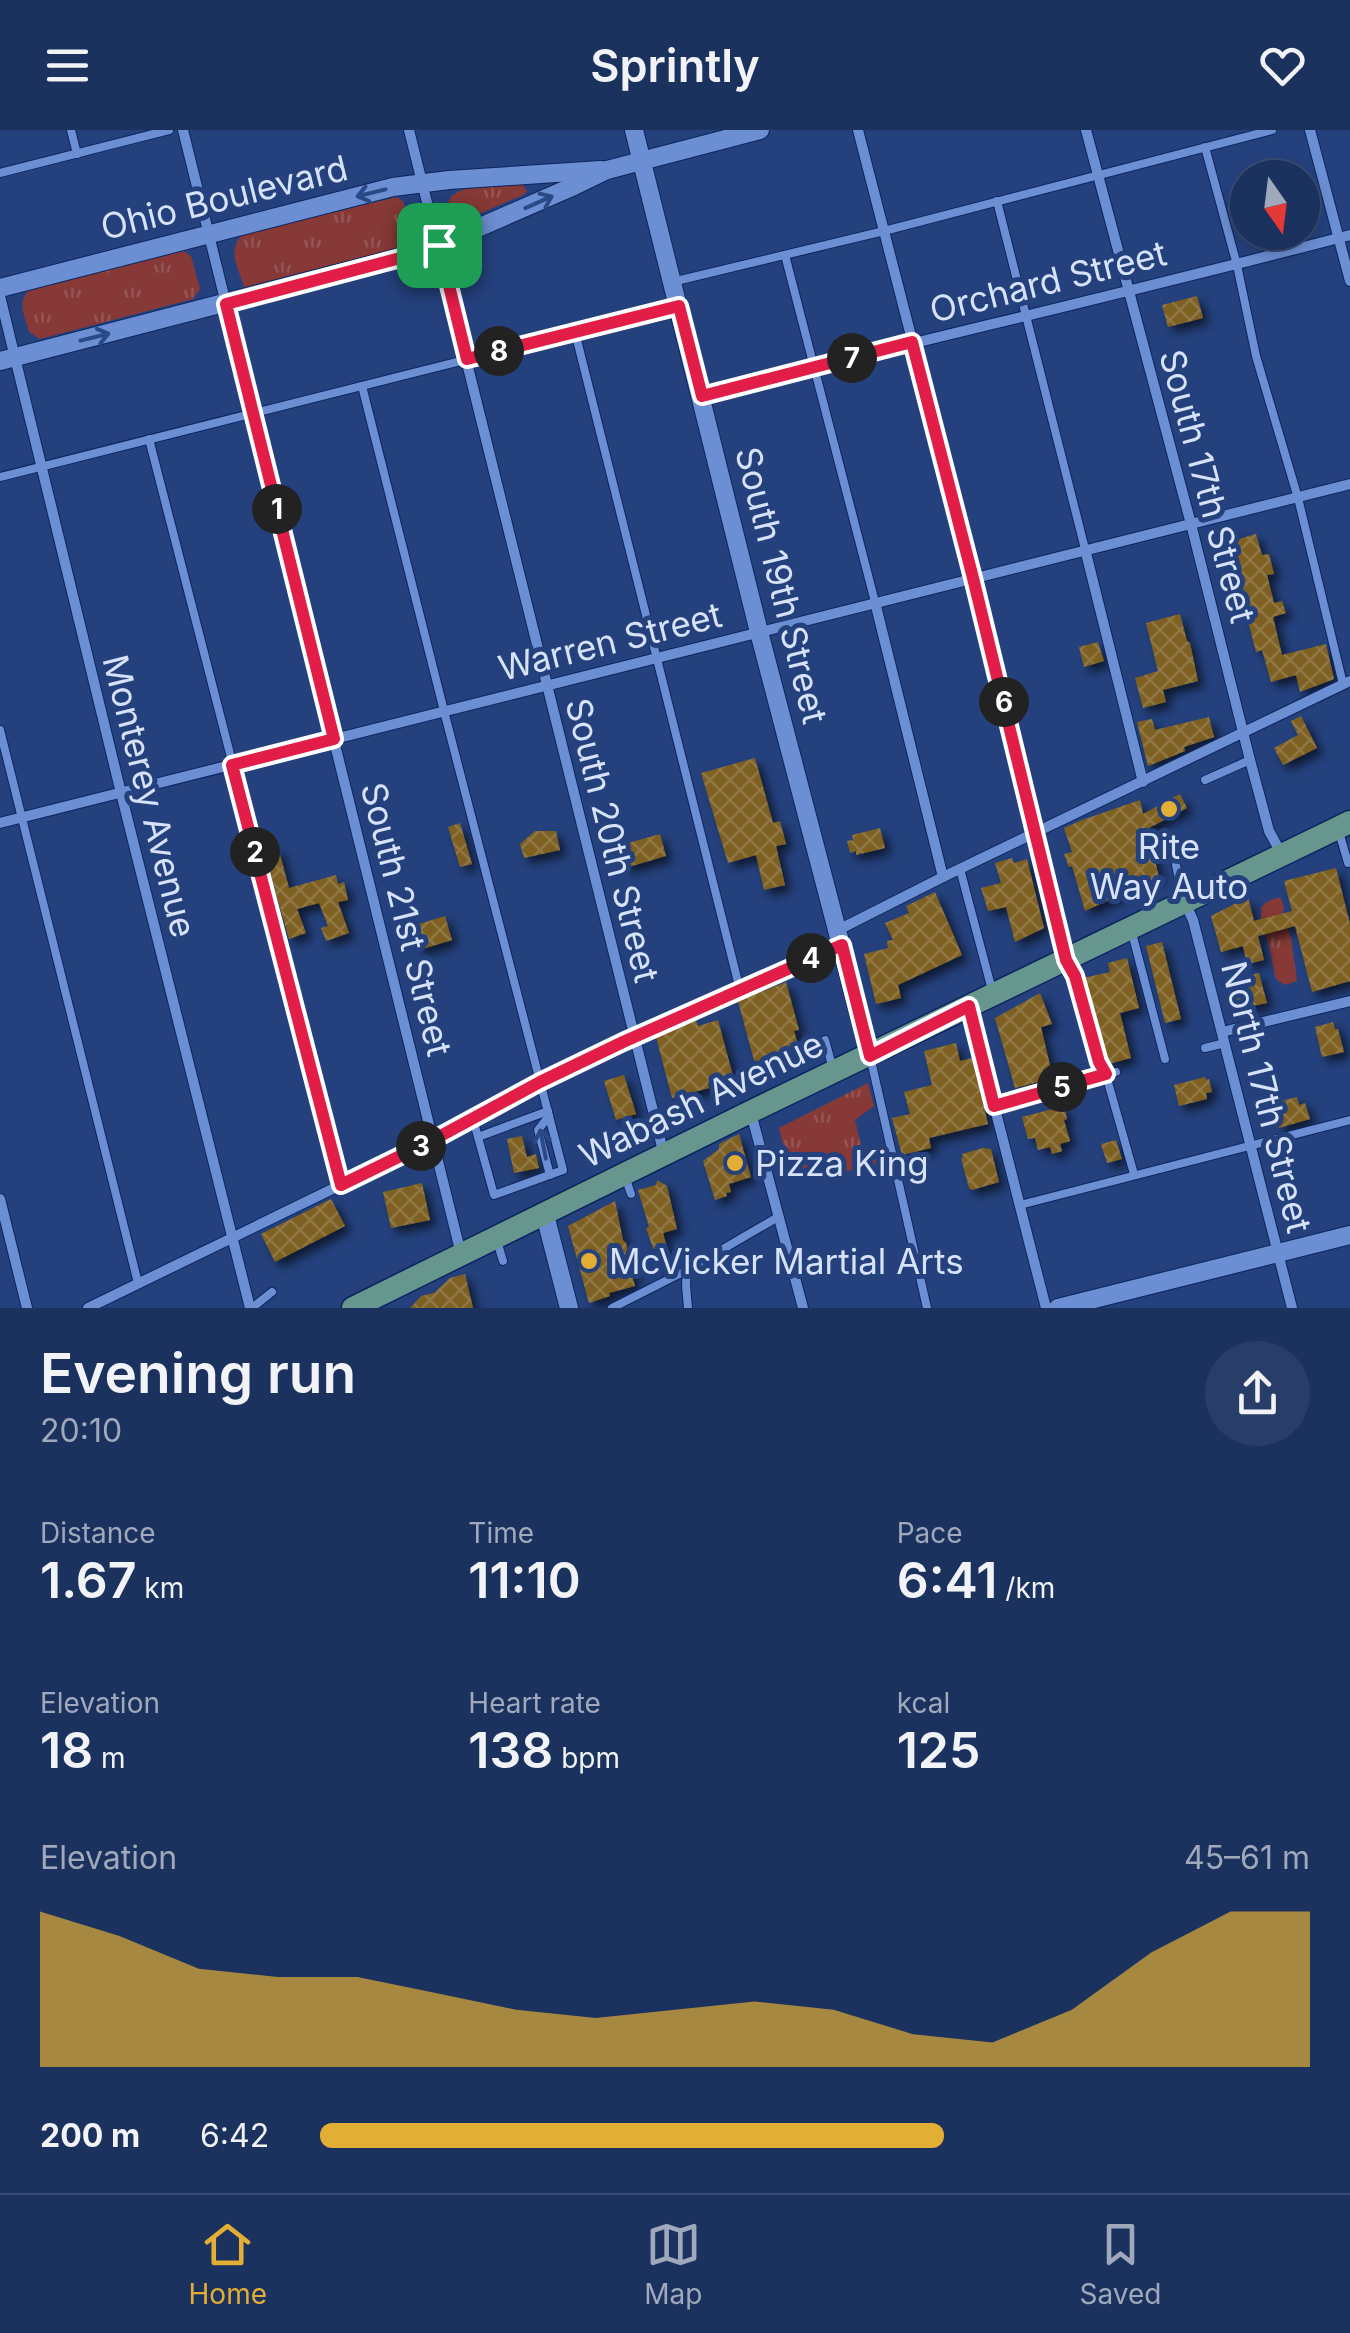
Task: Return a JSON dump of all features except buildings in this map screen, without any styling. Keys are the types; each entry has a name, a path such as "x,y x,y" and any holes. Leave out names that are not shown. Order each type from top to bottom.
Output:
{"main road":[{"name":"Wabash Avenue","path":"353,1308 545,1215 628,1185 664,1156 750,1112 1344,825"}],"street":[{"name":"South 21st Street","path":"183,130 461,1254"},
{"name":"South 20th Street","path":"410,130 664,1156"},
{"name":"South 19th Street","path":"634,130 870,1056"},
{"path":"7,359 408,256 607,170 760,130"},
{"path":"858,130 1066,960"},
{"name":"South 17th Street","path":"1086,130 1269,831 1282,854"},
{"path":"1310,130 1344,236 1350,281"},
{"name":"Ohio Boulevard","path":"0,288 393,187 607,170"},
{"name":"Orchard Street","path":"702,396 1344,236"},
{"name":"Monterey Avenue","path":"0,296 7,359 41,466 252,1308"},
{"name":"Warren Street","path":"0,823 1350,484"},
{"path":"1084,550 1143,782"},
{"path":"875,602 944,877"},
{"path":"88,1308 634,1037 740,990 804,967 840,938 944,877 1347,683"},
{"name":"North 17th Street","path":"1184,902 1193,920 1292,1308"},
{"path":"1223,1038 1350,1001"},
{"path":"969,1006 1046,1308"},
{"path":"750,1112 803,1308"},
{"path":"0,1199 27,1308"},
{"path":"545,1215 569,1308"},
{"path":"1058,1308 1350,1235"}],"lane":[{"path":"71,130 77,154"},
{"path":"0,174 170,130"},
{"path":"672,282 1272,130"},
{"path":"1206,147 1256,356 1347,683"},
{"path":"996,201 1084,550"},
{"path":"786,255 875,602"},
{"path":"0,477 679,306"},
{"path":"574,332 740,990"},
{"path":"362,386 563,1170 494,1195 472,1119"},
{"path":"150,439 341,1185"},
{"path":"0,730 138,1284"},
{"path":"1205,780 1250,760"},
{"path":"1344,825 1350,862"},
{"path":"1176,865 1184,902"},
{"path":"960,869 993,994"},
{"path":"1131,928 1165,1059"},
{"path":"1066,960 1075,976 1099,1062 1111,1073 1134,1174"},
{"path":"1205,1048 1223,1038"},
{"path":"826,1040 834,1073"},
{"path":"870,1056 926,1308"},
{"path":"994,1106 1111,1073"},
{"path":"478,1137 548,1114"},
{"path":"548,1114 538,1130 550,1176"},
{"path":"1020,1205 1350,1120"},
{"path":"612,1308 778,1218"},
{"path":"496,1238 503,1261"},
{"path":"687,1270 688,1308"},
{"path":"252,1308 272,1292"}],"green space":[{"path":"522,184 525,194 458,223 449,209 449,200 467,189"},
{"path":"397,197 403,201 413,232 393,249 244,287 235,252 244,233"},
{"path":"182,250 191,256 200,289 193,299 40,339 29,332 22,304 30,289"},
{"path":"1281,898 1284,909 1297,981 1285,985 1275,977 1261,918 1261,908"},
{"path":"868,1083 874,1106 855,1120 862,1149 883,1146 887,1161 792,1181 779,1128"}],"place":[{"name":"Rite Way Auto","path":"1169,809"},
{"name":"Pizza King","path":"735,1163"},
{"name":"McVicker Martial Arts","path":"589,1261"}],"route":[{"path":"439,245 467,359 679,306 702,396 912,342 1066,960 1075,976 1099,1062 1106,1074 994,1106 969,1006 870,1056 842,945 623,1042 341,1185 232,765 334,739 226,304 439,245"}]}
